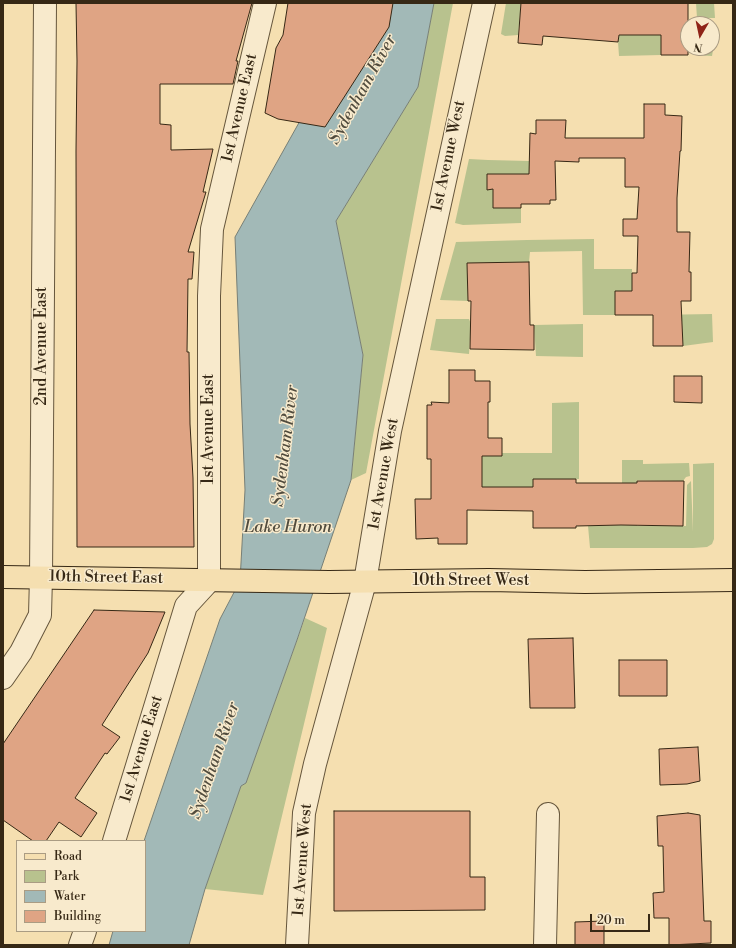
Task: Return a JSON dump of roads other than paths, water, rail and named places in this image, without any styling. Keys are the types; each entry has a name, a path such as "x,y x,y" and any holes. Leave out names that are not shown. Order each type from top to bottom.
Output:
{"main road":[{"name":"10th Street East","path":"3,577 209,581"},
{"name":"10th Street West","path":"209,581 365,582 489,580 585,582 733,580"}],"street":[{"name":"2nd Avenue East","path":"3,678 21,652 40,615 45,3"},
{"name":"1st Avenue East","path":"114,840 186,606 209,581 209,296 212,229 265,3"},
{"name":"1st Avenue West","path":"297,945 304,813 315,764 365,582 390,431 484,3"},
{"path":"545,945 548,814"},
{"path":"80,945 85,932"}],"water":[{"path":"366,3 434,3 418,87 336,221 363,355 351,480 297,640 246,783 241,786 205,889 189,945 109,945 113,932 146,932 146,840 144,840 220,619 240,581 245,490 235,237"}],"water label":[{"name":"Sydenham River","path":"363,90"},
{"name":"Sydenham River","path":"286,446"},
{"name":"Lake Huron","path":"288,528"},
{"name":"Sydenham River","path":"215,761"}]}
